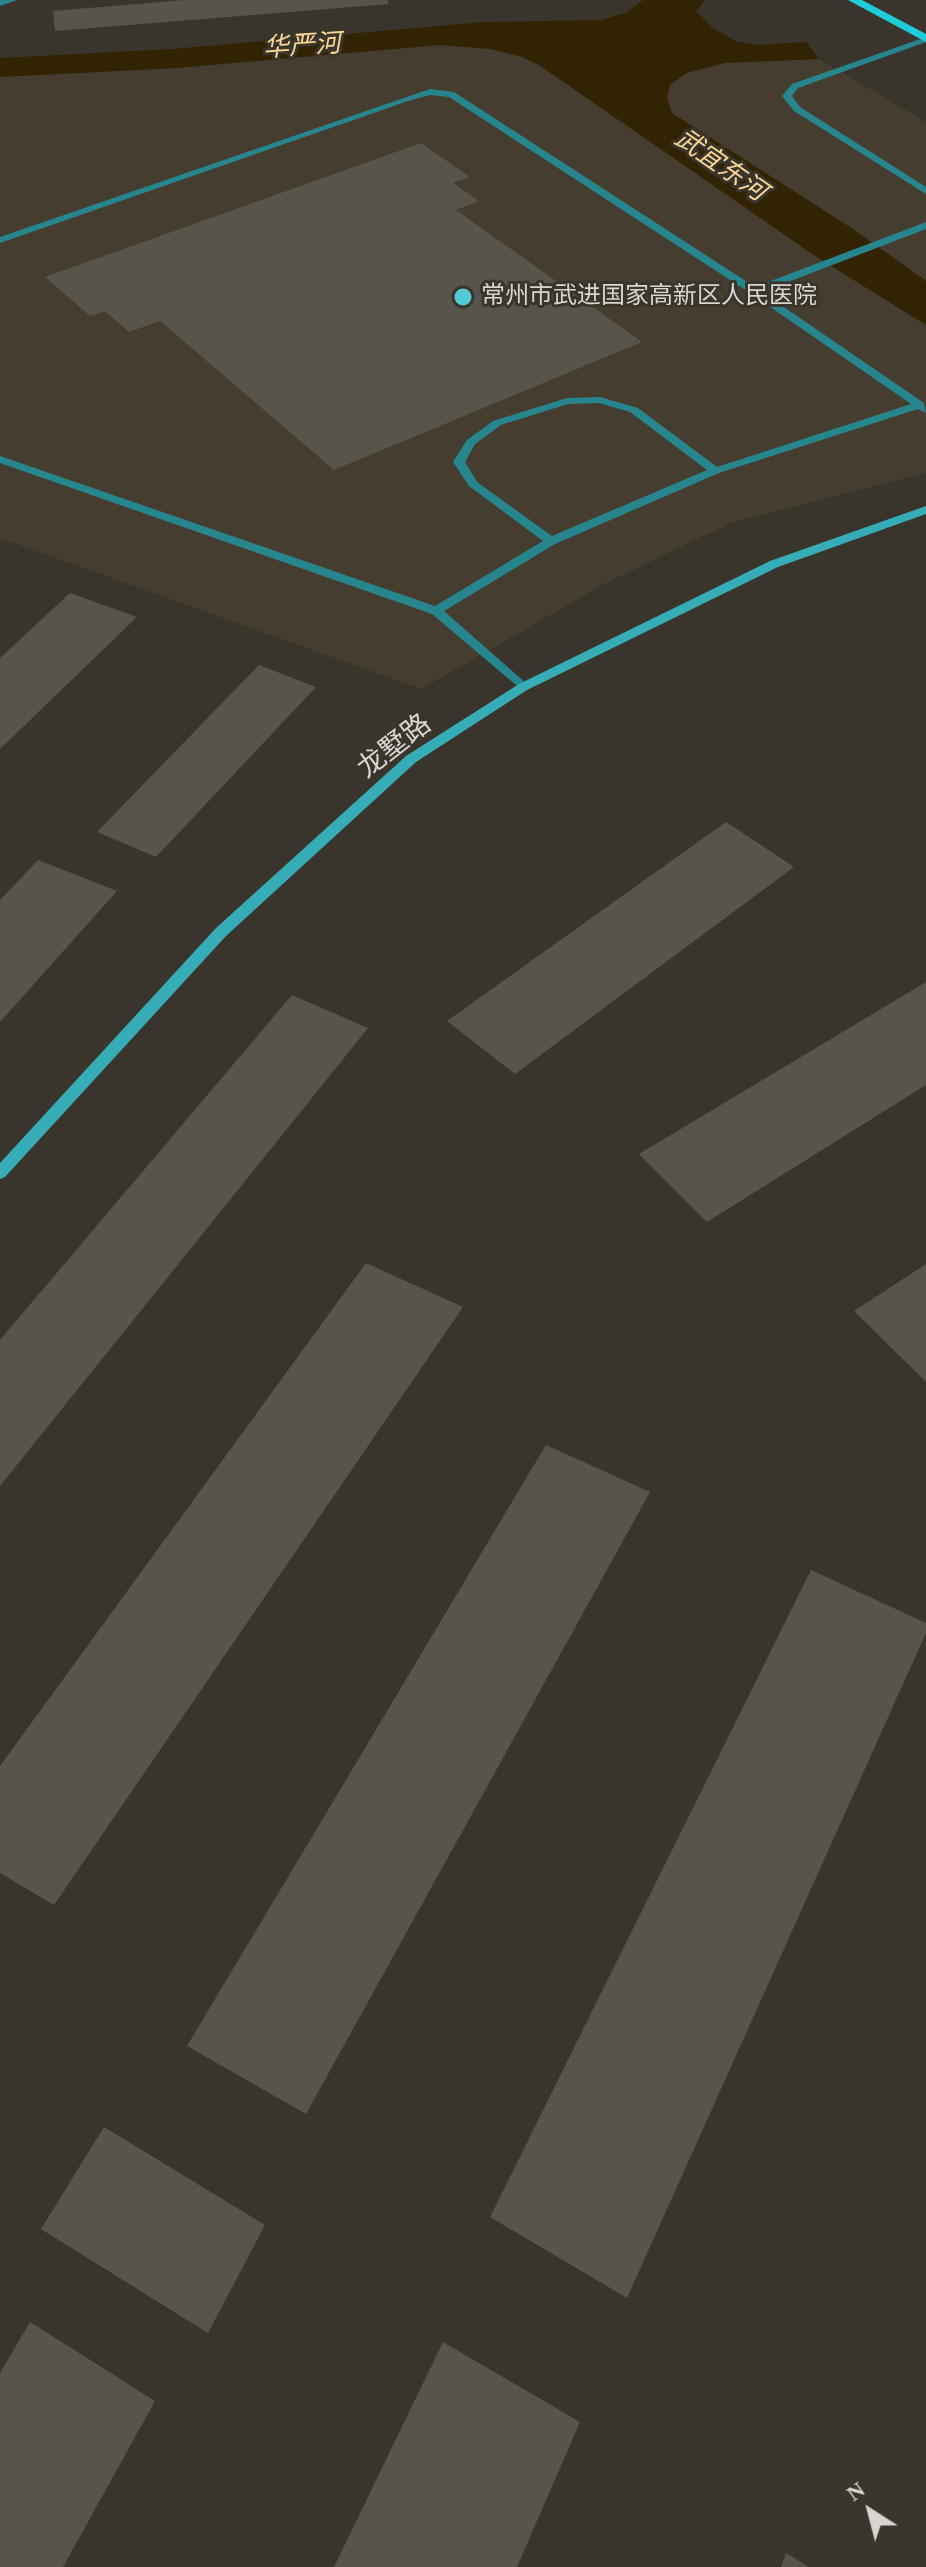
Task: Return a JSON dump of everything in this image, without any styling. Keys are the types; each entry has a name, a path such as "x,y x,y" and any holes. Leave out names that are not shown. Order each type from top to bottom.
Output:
{"main road":[{"path":"854,0 926,39"}],"street":[{"name":"龙墅路","path":"0,1173 221,932 411,759 523,687 774,564 926,510"}],"lane":[{"path":"0,3 13,0"},
{"path":"926,39 795,86 787,96 797,109 926,191"},
{"path":"0,240 408,98 430,92 451,94 754,291 923,407"},
{"path":"754,291 926,225"},
{"path":"551,541 473,484 459,462 471,442 497,423 567,401 600,400 634,410 715,471"},
{"path":"436,611 551,541 715,471 923,407"},
{"path":"0,459 436,611 523,687"}],"shaded area":[{"name":"常州市武进国家高新区人民医院","path":"440,45 725,63 819,59 926,122 926,473 733,522 606,583 421,689 0,538 0,77 176,68"}],"water":[{"path":"643,0 705,0 696,11 712,27 735,41 756,45 806,42 819,59 725,63 687,73 670,85 667,98 672,113 853,229 926,281 926,325 815,256 539,65 519,56 490,49 440,45 176,68 0,77 0,58 172,49 485,22 602,20 627,12"}],"building":[{"path":"185,0 387,0 389,4 55,31 53,11"},
{"path":"421,143 470,177 453,183 479,201 456,210 642,342 334,470 160,321 129,332 105,311 90,316 45,277"},
{"path":"70,593 137,617 0,749 0,658"},
{"path":"259,665 316,687 156,857 97,832"},
{"path":"726,822 794,867 515,1074 447,1021"},
{"path":"38,860 117,891 0,1022 0,900"},
{"path":"926,982 926,1085 707,1222 639,1154"},
{"path":"292,995 368,1028 0,1486 0,1340"},
{"path":"366,1263 463,1307 54,1905 0,1873 0,1766"},
{"path":"926,1264 926,1382 854,1311"},
{"path":"546,1445 650,1492 306,2114 187,2046"},
{"path":"811,1570 926,1623 926,1633 627,2298 490,2217"},
{"path":"104,2127 265,2225 208,2333 41,2229"},
{"path":"30,2322 155,2401 63,2567 0,2567 0,2373"},
{"path":"443,2342 580,2422 517,2567 334,2567"},
{"path":"786,2553 809,2567 781,2567"}],"place":[{"name":"常州市武进国家高新区人民医院","path":"463,297"}],"water label":[{"name":"华严河","path":"302,47"},
{"name":"武宜东河","path":"720,166"}]}
